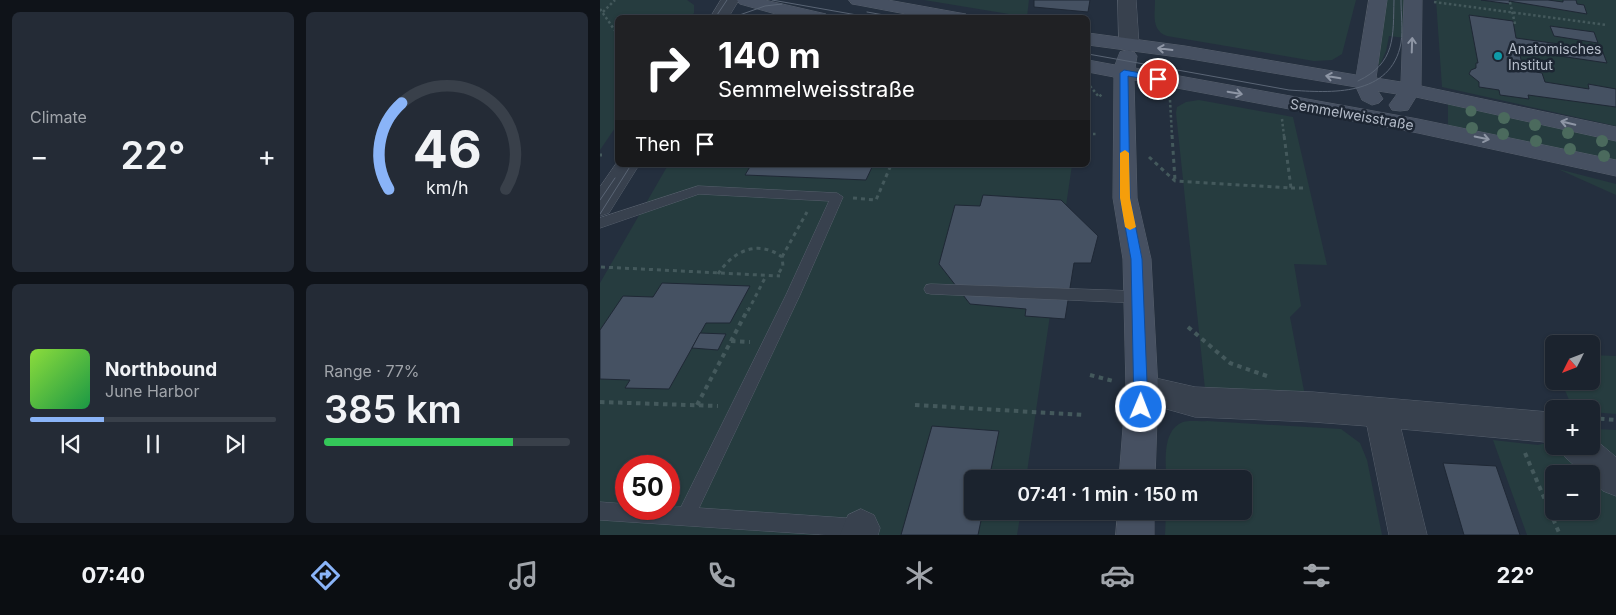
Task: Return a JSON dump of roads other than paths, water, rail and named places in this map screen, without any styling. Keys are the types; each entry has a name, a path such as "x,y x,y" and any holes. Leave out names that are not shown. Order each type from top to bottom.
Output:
{"main road":[{"path":"746,0 805,15"},
{"path":"858,0 943,15"},
{"path":"1378,0 1365,82 1369,96 1388,112 1408,124"},
{"path":"1349,113 1370,114 1397,109 1411,90 1421,1"},
{"path":"1090,39 1185,52 1411,90 1616,134"},
{"path":"1129,45 1124,73 1125,198 1137,259 1142,389 1138,470"},
{"name":"Semmelweisstraße","path":"1090,66 1408,124 1536,149 1616,168"},
{"path":"1135,535 1136,520"}],"street":[{"path":"721,15 730,0"},
{"path":"1127,0 1129,45"},
{"path":"600,206 626,167"},
{"path":"1142,389 1195,402 1313,407 1545,427"},
{"path":"1380,412 1408,535"},
{"path":"1588,455 1616,479"}],"lane":[{"path":"600,223 698,190 837,197 801,277 686,516"},
{"path":"931,289 1137,297"},
{"path":"600,511 686,516 860,531"}],"tram line":[{"path":"717,15 727,0"},
{"path":"772,0 857,15"},
{"path":"1358,81 1380,66 1386,57 1392,37 1394,0"},
{"path":"1090,54 1289,90 1340,91 1357,88 1372,82 1385,74 1395,61 1402,38 1401,0"},
{"path":"740,15 765,6 782,4"},
{"path":"867,12 884,15"},
{"path":"600,214 630,167"},
{"path":"600,200 615,178"}],"place":[{"name":"Anatomisches Institut","path":"1498,56"}]}
